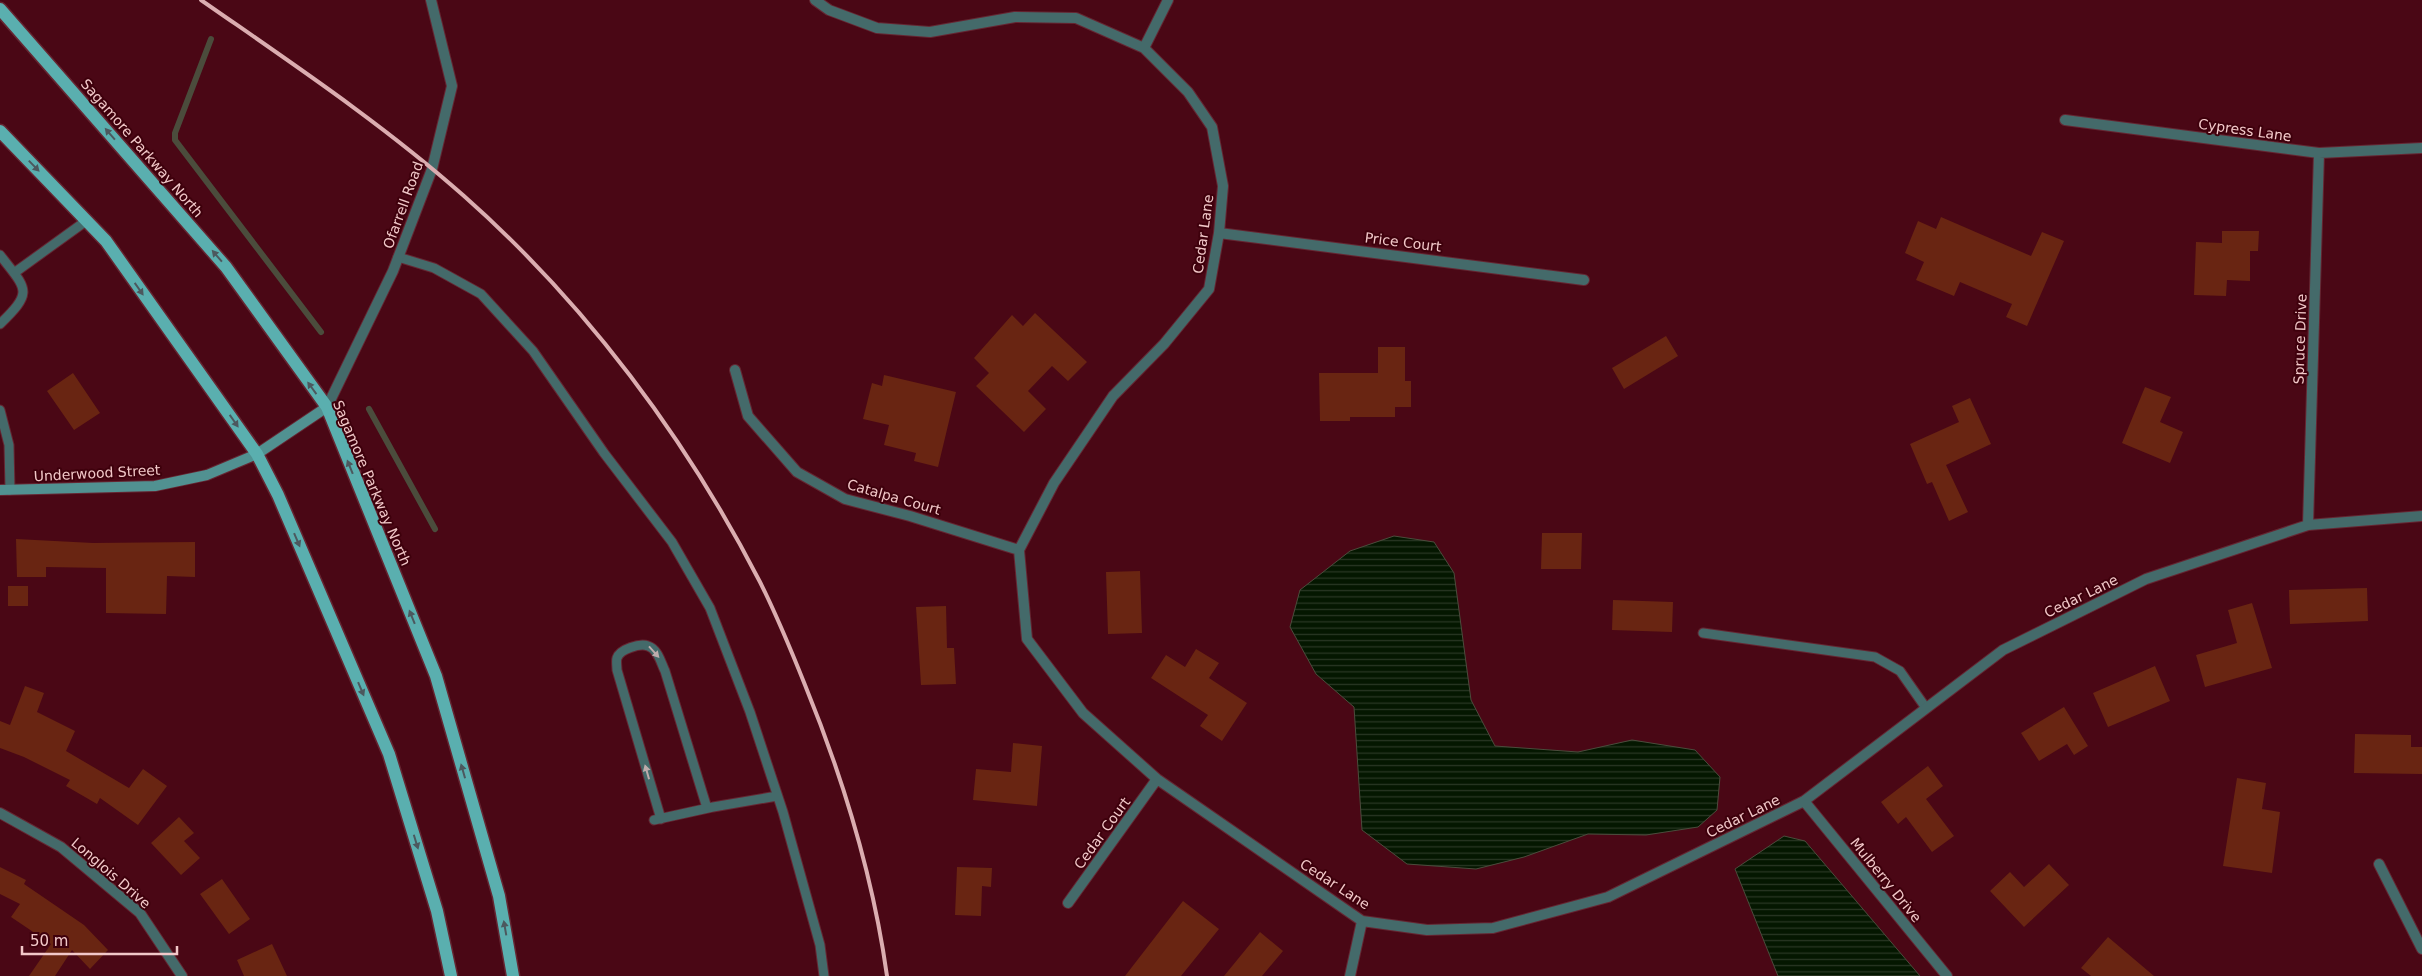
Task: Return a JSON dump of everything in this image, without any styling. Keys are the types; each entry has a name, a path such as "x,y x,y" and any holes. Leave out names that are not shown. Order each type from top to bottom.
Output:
{"main road":[{"name":"Sagamore Parkway North","path":"2,14 226,267 327,407 436,676 499,896 513,976"},
{"path":"0,130 106,241 257,454 278,495 389,754 437,911 451,976"}],"street":[{"name":"Ofarrell Road","path":"327,407 398,256 432,169 452,86 431,0"},
{"name":"Cedar Lane","path":"814,0 830,10 877,28 930,32 1014,17 1076,18 1144,48 1188,92 1212,127 1223,186 1219,233 1208,289 1164,344 1113,396 1054,482 1019,550 1027,639 1083,713 1157,779 1362,921 1427,930 1493,928 1608,897 1804,801 2003,650 2146,579 2308,525 2422,516"},
{"path":"1144,48 1168,0"},
{"name":"Cypress Lane","path":"2065,120 2319,154 2422,148"},
{"name":"Spruce Drive","path":"2308,525 2319,154"},
{"name":"Price Court","path":"1219,233 1584,280"},
{"name":"Catalpa Court","path":"735,370 748,416 797,472 845,499 910,516 1019,550"},
{"name":"Underwood Street","path":"5,490 155,486 207,475 257,454 327,407"},
{"name":"Cedar Court","path":"1068,903 1157,779"},
{"name":"Mulberry Drive","path":"1804,801 1946,976"},
{"name":"Longlois Drive","path":"0,813 61,847 140,913 182,976"},
{"path":"2379,864 2422,950"},
{"path":"1350,976 1362,921"}],"lane":[{"path":"14,273 86,221"},
{"path":"0,255 22,284 24,294 18,306 0,324"},
{"path":"398,256 434,268 481,294 533,351 604,453 672,542 710,608 750,712 777,796 820,945 824,976"},
{"path":"0,410 9,445 5,490"},
{"path":"1703,633 1875,657 1900,671 1926,708"},
{"path":"707,808 665,671 656,652 648,646 637,646 622,652 617,658 617,670 657,820 707,808 777,796"}],"shaded area":[{"path":"1394,536 1434,542 1454,573 1471,700 1495,746 1578,752 1632,740 1695,750 1720,777 1717,810 1698,827 1646,835 1588,834 1524,857 1476,869 1407,864 1362,830 1354,707 1316,674 1290,627 1300,590 1350,551"},
{"path":"1784,836 1805,841 1920,976 1778,976 1735,869"}],"building":[{"path":"1941,217 2031,256 2042,232 2064,241 2027,326 2006,317 2012,304 1960,282 1954,296 1916,280 1924,262 1905,253 1918,221 1936,229"},
{"path":"2222,231 2259,231 2258,251 2250,251 2250,281 2227,280 2226,296 2194,295 2196,242 2222,243"},
{"path":"1035,313 1087,362 1068,381 1052,366 1028,391 1046,409 1024,432 976,386 989,373 974,358 1012,315 1023,326"},
{"path":"1666,336 1678,356 1624,389 1612,368"},
{"path":"1378,347 1405,347 1405,381 1411,381 1411,407 1395,407 1395,417 1350,417 1350,421 1320,421 1319,373 1378,373"},
{"path":"73,373 100,413 74,430 47,391"},
{"path":"884,375 956,392 938,467 914,461 916,453 884,445 889,425 863,419 872,383 882,386"},
{"path":"2145,387 2171,397 2160,422 2183,432 2170,463 2122,443"},
{"path":"1970,398 1991,444 1946,465 1968,512 1949,521 1932,482 1927,484 1910,444 1959,422 1952,406"},
{"path":"1542,533 1582,533 1581,569 1541,569"},
{"path":"16,539 93,543 195,542 195,577 167,576 166,614 106,613 106,568 46,567 46,577 17,577"},
{"path":"1140,571 1142,633 1108,634 1106,572"},
{"path":"8,586 28,586 28,606 8,606"},
{"path":"2367,588 2368,621 2290,624 2289,590"},
{"path":"1613,600 1673,602 1672,632 1612,630"},
{"path":"2252,603 2272,668 2205,687 2196,655 2237,643 2228,610"},
{"path":"946,606 947,648 954,648 956,684 921,685 916,607"},
{"path":"1196,649 1219,663 1209,678 1247,703 1222,741 1200,726 1208,715 1151,678 1166,655 1185,667"},
{"path":"2155,666 2170,701 2108,727 2093,693"},
{"path":"25,686 44,693 37,712 75,731 66,751 129,788 143,769 167,786 138,825 100,798 97,804 66,786 70,780 24,757 0,748 0,721 10,725"},
{"path":"2064,707 2088,746 2074,755 2067,744 2039,761 2021,733"},
{"path":"2355,734 2411,735 2411,747 2422,747 2422,774 2354,773"},
{"path":"1013,743 1042,746 1037,806 973,800 976,769 1011,772"},
{"path":"1928,766 1943,786 1926,799 1954,836 1932,852 1906,817 1898,824 1881,802"},
{"path":"2237,778 2266,783 2262,809 2280,812 2272,873 2223,866"},
{"path":"179,817 194,833 184,841 200,858 181,875 151,843"},
{"path":"2049,864 2069,885 2024,927 1990,891 2010,872 2024,887"},
{"path":"0,867 26,880 24,884 84,925 108,950 90,969 72,950 55,976 29,976 51,944 11,917 20,904 0,894"},
{"path":"957,867 992,868 991,887 982,886 981,916 955,915"},
{"path":"222,879 250,919 229,934 200,894"},
{"path":"1183,901 1219,929 1181,976 1125,976"},
{"path":"1260,932 1283,951 1262,976 1224,976"},
{"path":"2108,937 2154,976 2091,976 2081,968"},
{"path":"272,944 287,976 244,976 237,960"}],"waterway":[{"path":"211,39 175,133 175,140 321,332"},
{"path":"369,409 435,529"}],"railway":[{"path":"201,0 369,119 464,196 509,238 592,328 666,425 700,476 760,582 784,633 805,685 832,756 855,828 874,901 887,976"}]}
